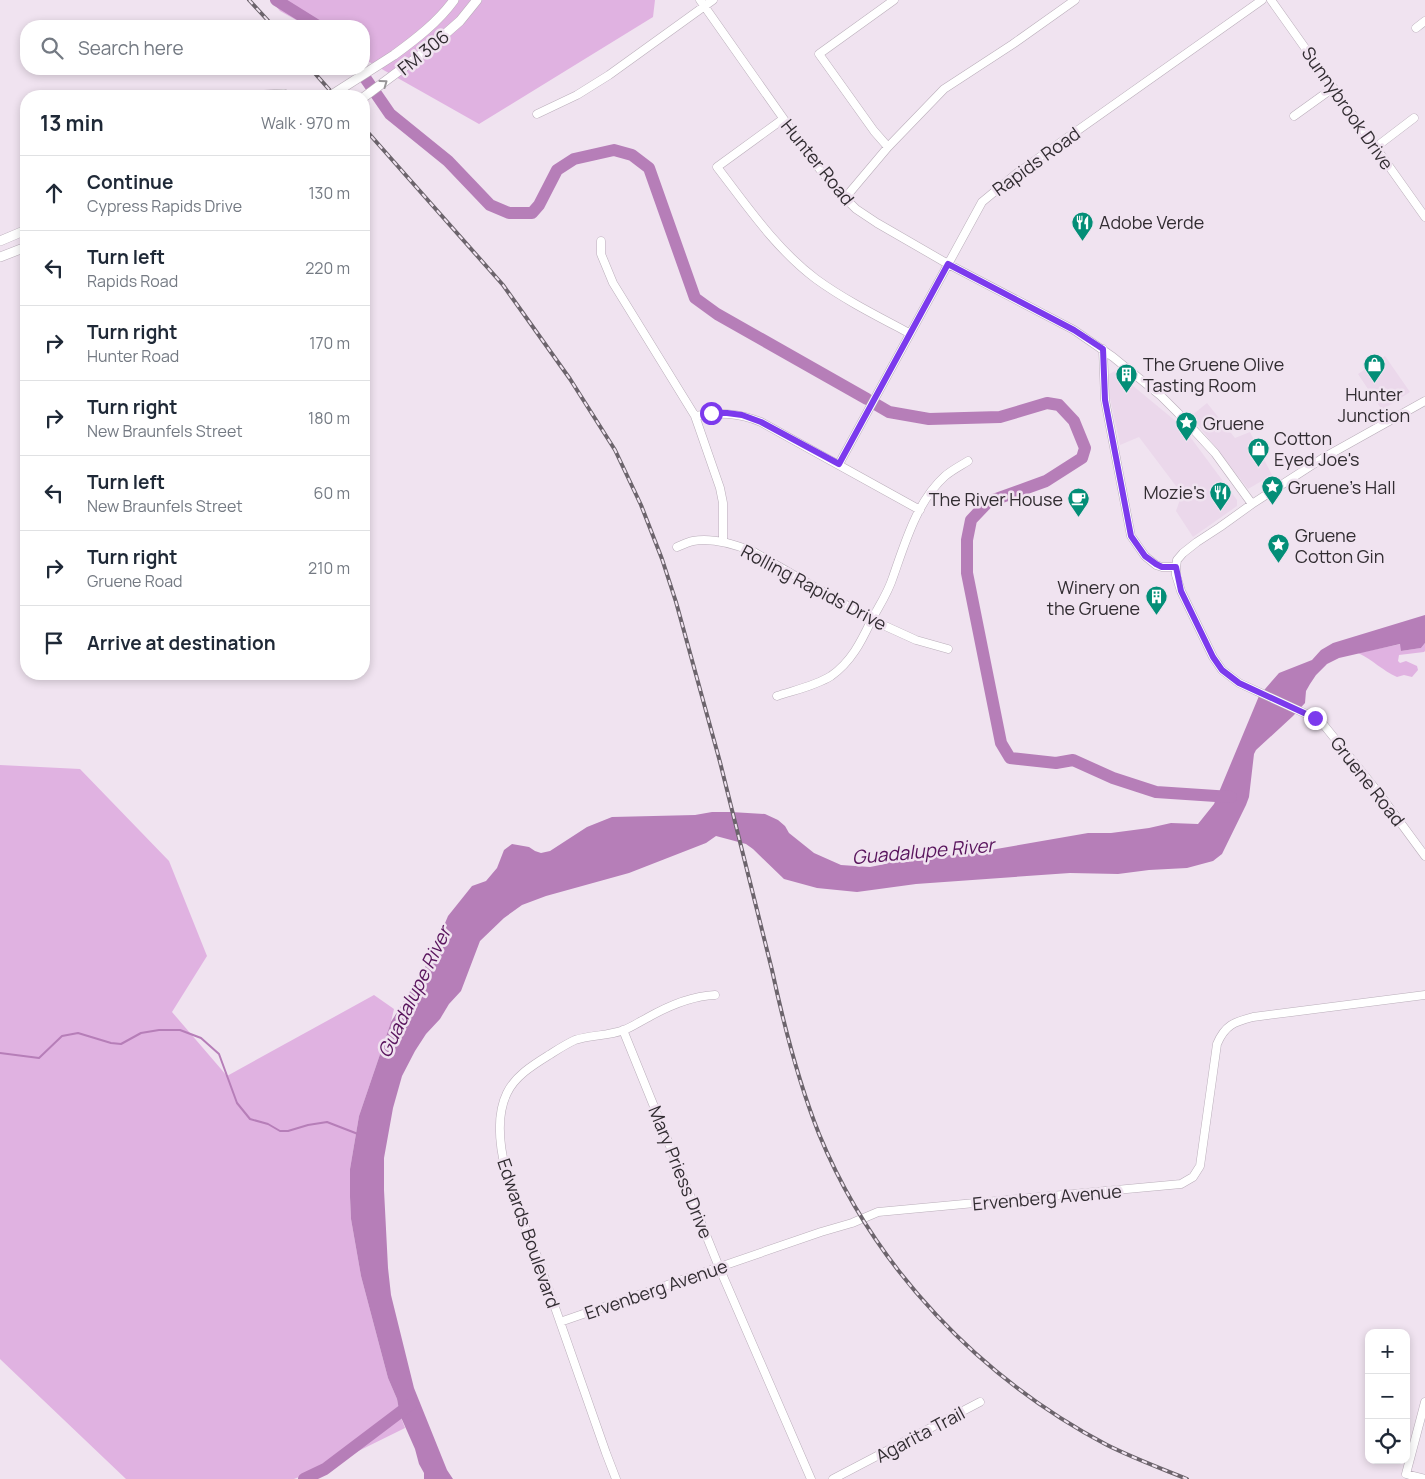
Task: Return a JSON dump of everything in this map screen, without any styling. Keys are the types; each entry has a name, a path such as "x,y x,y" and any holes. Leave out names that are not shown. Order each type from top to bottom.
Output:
{"main road":[{"name":"FM 306","path":"370,70 419,36 446,11 454,0"},
{"name":"FM 306","path":"370,93 404,68 460,21 477,0"},
{"name":"FM 306","path":"339,90 363,75"},
{"path":"0,241 20,233"},
{"path":"0,257 20,249"}],"street":[{"path":"537,114 554,105 565,102 601,80 702,3 713,0"},
{"path":"888,147 874,131 819,54 894,0"},
{"path":"845,198 888,147 944,89 1013,44 1075,0"},
{"name":"Rapids Road","path":"839,464 982,202 1003,183 1262,0"},
{"name":"Sunnybrook Drive","path":"1271,0 1425,217"},
{"name":"Hunter Road","path":"702,3 814,162 834,187 856,209 876,223 948,264 1074,330 1103,349 1178,412 1215,453 1252,504"},
{"path":"1416,28 1425,21"},
{"path":"1294,116 1333,88"},
{"path":"1376,147 1414,118"},
{"path":"783,119 717,167 763,227 800,266 844,298 909,333"},
{"path":"601,241 601,254 613,283 695,416 720,488 723,503 723,542"},
{"path":"1103,349 1105,400 1131,536 1145,556 1162,567 1176,567 1177,560 1191,546 1252,504 1323,458 1425,401"},
{"path":"695,416 727,413 750,417 920,510"},
{"path":"777,696 821,681 832,675 852,656 887,593 906,538 920,510 938,483 946,475 968,461"},
{"name":"Rolling Rapids Drive","path":"677,547 694,541 723,542 737,545 752,551 872,620 916,640 948,649"},
{"name":"Gruene Road","path":"1176,567 1181,591 1213,657 1222,670 1239,683 1299,710 1323,724 1378,792 1425,856"},
{"name":"Edwards Boulevard","path":"616,1479 505,1168 500,1136 502,1106 513,1084 525,1072 576,1040 623,1030 690,998 715,995"},
{"name":"Ervenberg Avenue","path":"560,1322 886,1211 1182,1184 1193,1177 1200,1166 1217,1044 1226,1029 1233,1023 1253,1017 1425,995"},
{"name":"Mary Priess Drive","path":"623,1030 719,1267 811,1479"},
{"name":"Agarita Trail","path":"833,1479 980,1402"},
{"path":"1425,1402 1406,1474 1425,1479"}],"shaded area":[{"path":"271,0 655,0 653,17 479,124 370,62 370,20 296,20 280,11"},
{"path":"1385,356 1410,392 1382,410 1358,374"},
{"path":"1115,371 1178,423 1237,500 1237,506 1193,537 1176,511 1182,494 1139,437 1120,445 1107,384 1109,374"},
{"path":"1207,403 1235,438 1250,432 1272,475 1248,489 1191,416"},
{"path":"1425,643 1424,652 1399,655 1398,661 1400,663 1406,661 1417,666 1418,670 1412,677 1404,675 1397,677 1358,653 1401,644 1401,651 1421,648"},
{"path":"0,765 80,769 169,861 207,956 172,1012 227,1076 374,995 394,1009 359,1116 350,1169 350,1197 351,1219 361,1276 388,1378 397,1399 405,1428 332,1464 294,1479 126,1479 0,1359"}],"water":[{"name":"Guadalupe River","path":"1425,615 1425,643 1421,648 1401,651 1400,644 1339,658 1327,664 1316,675 1306,691 1305,703 1256,750 1249,797 1246,805 1222,854 1213,861 1187,868 1118,874 1070,873 916,884 857,892 817,888 784,879 746,844 716,836 706,843 629,873 546,896 522,905 504,918 480,941 461,991 426,1034 402,1076 393,1108 384,1158 384,1190 391,1295 414,1388 447,1470 453,1479 424,1479 424,1473 400,1415 397,1399 388,1378 361,1276 351,1219 350,1169 359,1116 391,1022 430,959 448,916 472,886 486,881 497,868 504,850 512,844 529,847 541,853 550,851 587,827 612,817 731,812 765,814 778,820 789,833 814,853 841,865 870,867 894,860 973,853 1088,833 1111,833 1171,823 1198,824 1214,804 1259,696 1279,673 1312,660 1321,650 1333,643"}],"waterway":[{"path":"276,0 308,20"},
{"path":"363,75 390,114 448,161 490,205 509,213 532,213 539,205 557,170 574,159 614,150 632,155 649,168 695,298 717,314 867,399"},
{"path":"877,405 889,412 929,419 1000,417 1047,403 1059,405 1074,421 1085,448 1082,458 1046,481 988,502 971,520 967,540 967,573 1001,743 1010,758 1056,763 1073,760 1113,778 1156,792 1231,797"},
{"path":"0,1053 39,1058 62,1036 78,1033 111,1043 121,1044 141,1033 159,1030 180,1030 201,1038 219,1054 237,1103 250,1119 268,1124 280,1131 288,1131 327,1122 358,1134"},
{"path":"304,1479 325,1469 411,1404"}],"railway":[{"path":"249,0 267,20"},
{"path":"316,75 330,90"},
{"path":"370,135 503,285 570,379 615,450 641,505 676,602 720,762 798,1074 819,1134 842,1183 869,1230 901,1274 936,1315 1016,1387 1060,1418 1107,1445 1187,1479"}],"place":[{"name":"Adobe Verde","path":"1083,241"},
{"name":"Hunter Junction","path":"1374,383"},
{"name":"The Gruene Olive Tasting Room","path":"1127,393"},
{"name":"Gruene","path":"1187,442"},
{"name":"Cotton Eyed Joe's","path":"1258,467"},
{"name":"Gruene's Hall","path":"1272,506"},
{"name":"Mozie's","path":"1221,511"},
{"name":"The River House","path":"1079,518"},
{"name":"Gruene Cotton Gin","path":"1279,564"},
{"name":"Winery on the Gruene","path":"1156,616"}],"route":[{"path":"711,413 727,413 750,417 839,464 948,264 1074,330 1103,349 1105,400 1131,536 1145,556 1156,564 1162,567 1176,567 1176,575 1181,591 1213,657 1222,670 1239,683 1315,718"}]}
